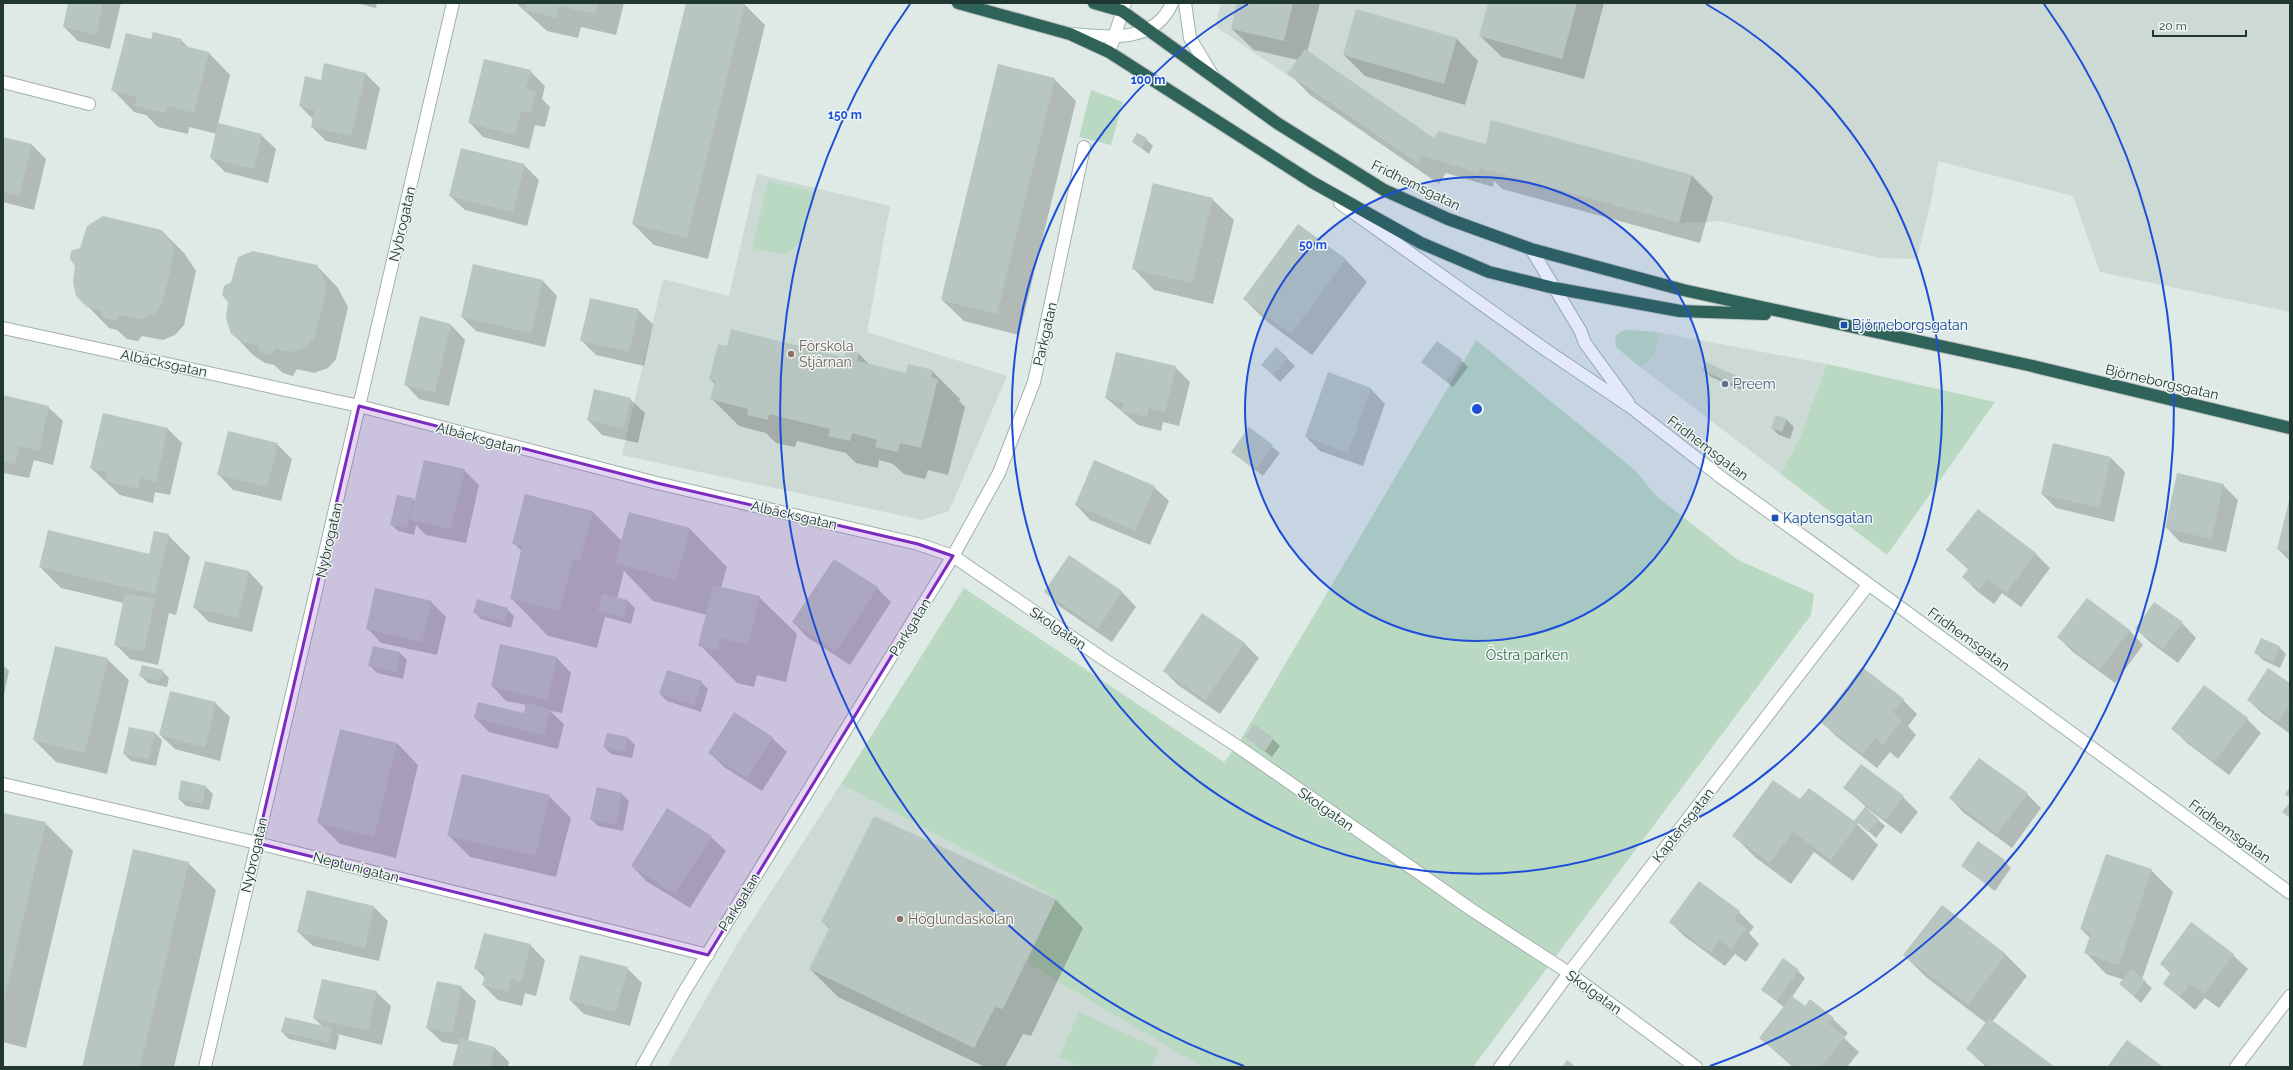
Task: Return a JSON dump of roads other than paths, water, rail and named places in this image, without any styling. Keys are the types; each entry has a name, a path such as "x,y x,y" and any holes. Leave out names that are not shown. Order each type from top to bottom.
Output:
{"highway":[{"name":"Fridhemsgatan","path":"958,3 1070,34 1109,52 1312,182 1421,243 1489,272"},
{"name":"Fridhemsgatan","path":"1094,3 1124,7 1147,29 1278,123 1384,190 1448,219 1530,249"},
{"name":"Björneborgsgatan","path":"1530,249 1683,290 2028,365 2290,428"},
{"name":"Björneborgsgatan","path":"1489,272 1554,288 1680,311 1792,314"}],"street":[{"path":"1070,34 1114,37 1147,29 1156,26 1172,3"},
{"path":"1185,3 1190,38 1213,76"},
{"name":"Nybrogatan","path":"206,1067 424,123 454,6"},
{"path":"1109,52 1124,7"},
{"path":"3,82 89,104"},
{"name":"Parkgatan","path":"642,1067 684,992 953,556 999,473 1034,382 1084,147"},
{"name":"Fridhemsgatan","path":"1312,182 1546,350 1632,408 1722,478 2290,893"},
{"name":"Fridhemsgatan","path":"1530,249 1580,330 1585,343 1632,408"},
{"name":"Albäcksgatan","path":"3,328 359,406 634,478 918,544 953,556"},
{"name":"Skolgatan","path":"953,556 1102,658 1237,746 1472,910 1570,974 1696,1067"},
{"name":"Kaptensgatan","path":"1500,1067 1868,585"},
{"name":"Neptunigatan","path":"3,784 257,843 708,955"},
{"path":"2236,1067 2290,996"}],"place":[{"name":"Björneborgsgatan","path":"1844,325"},
{"name":"Förskola Stjärnan","path":"791,354"},
{"name":"Preem","path":"1725,384"},
{"name":"Kaptensgatan","path":"1775,518"},
{"name":"Höglundaskolan","path":"900,919"}],"park label":[{"name":"Östra parken","path":"1527,655"}]}
